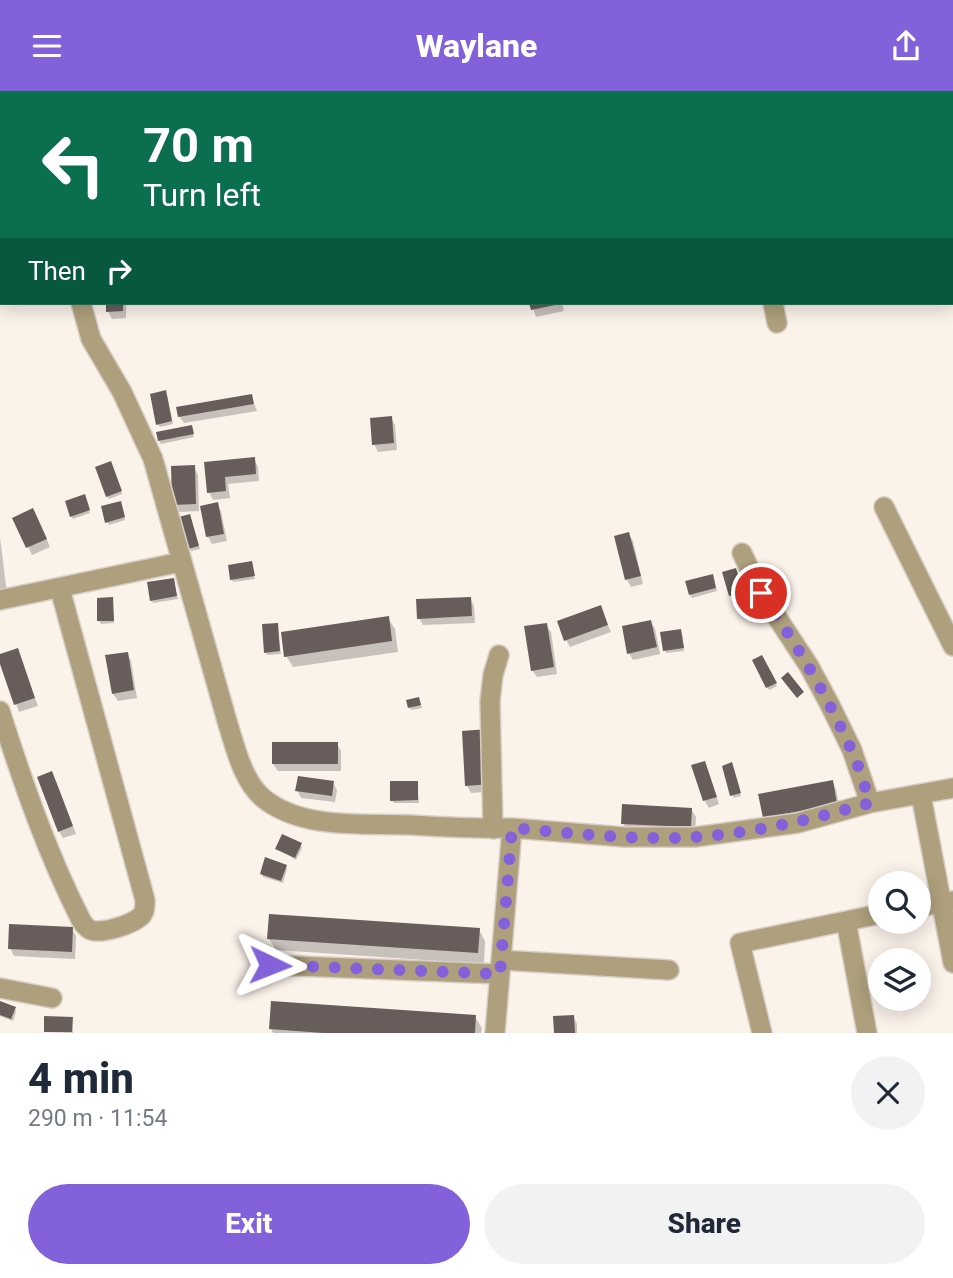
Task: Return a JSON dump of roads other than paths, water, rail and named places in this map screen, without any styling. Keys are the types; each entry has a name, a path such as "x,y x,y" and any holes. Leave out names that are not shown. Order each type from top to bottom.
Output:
{"street":[{"path":"82,305 91,339 122,392 153,459 240,762 254,788 263,798 291,814 329,822 503,828 624,837 695,837 797,823 870,803 953,788"},
{"path":"774,305 778,323"},
{"path":"884,507 953,646"},
{"path":"742,553 761,593 809,666 830,705 852,750 870,803"},
{"path":"0,600 181,562"},
{"path":"0,711 28,799 61,880 85,926 94,930 116,927 139,918 144,910 145,900 60,589"},
{"path":"495,1033 501,967 503,828 490,701 499,655"},
{"path":"921,795 947,902 953,963"},
{"path":"762,1033 740,943 868,916"},
{"path":"846,921 867,1033"},
{"path":"270,965 669,970"},
{"path":"0,988 52,998"}]}
